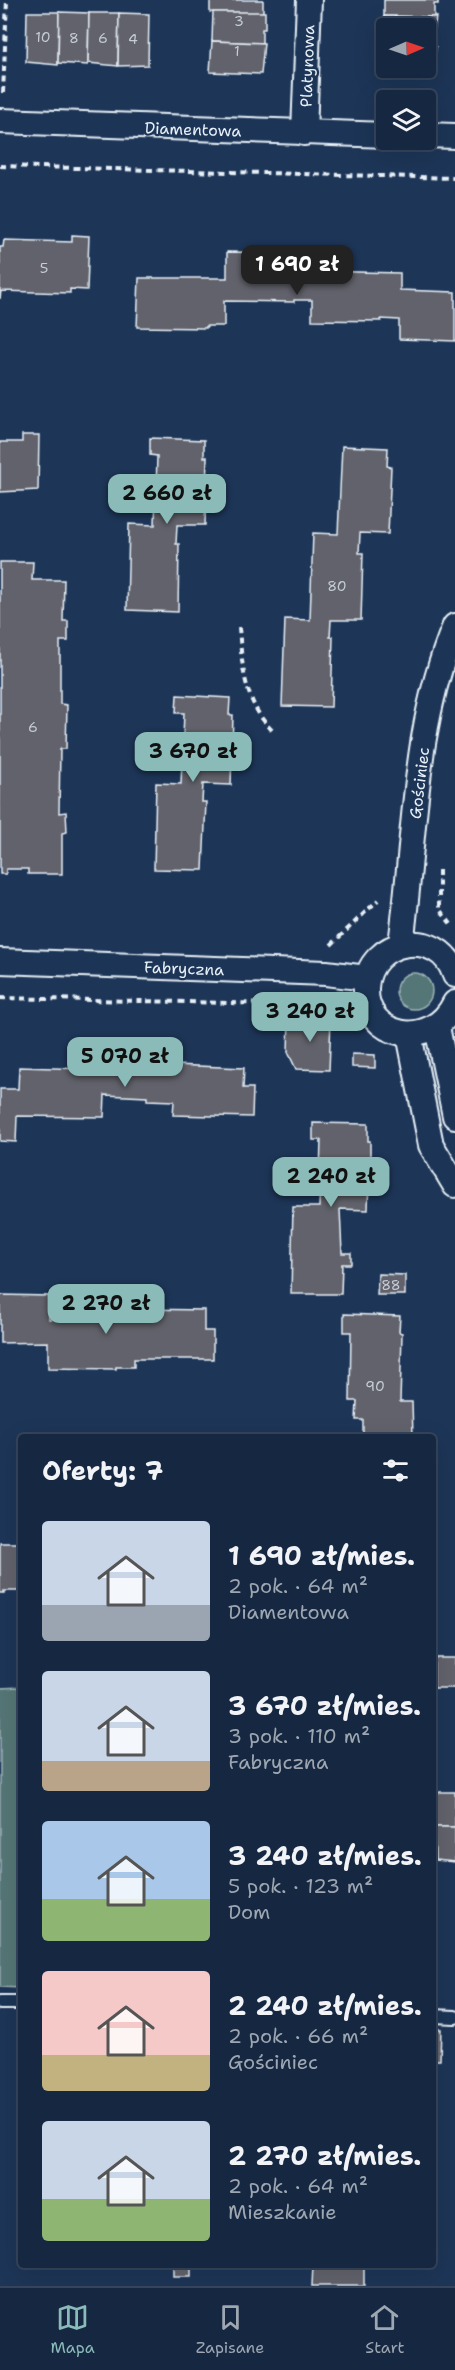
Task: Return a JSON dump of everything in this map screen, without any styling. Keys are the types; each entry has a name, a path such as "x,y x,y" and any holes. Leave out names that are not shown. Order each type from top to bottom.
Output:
{"street":[{"name":"Platynowa","path":"304,133 309,0"},
{"name":"Diamentowa","path":"0,121 376,135"},
{"path":"436,135 455,136"},
{"name":"Gościniec","path":"401,944 419,769 431,701 455,626"},
{"path":"455,973 439,951 421,944 401,944 386,951 374,963 367,978 366,991 369,1005 375,1016 391,1029 409,1034 423,1033 437,1027 448,1017 455,1004"},
{"name":"Fabryczna","path":"0,961 326,973 367,978"},
{"path":"437,1027 455,1116"},
{"path":"409,1034 431,1145 455,1185"}],"lane":[{"path":"0,2003 18,2003"},
{"path":"436,2016 455,2017"}],"path":[{"path":"3,97 7,0"},
{"path":"0,166 455,178"},
{"path":"239,627 250,701 274,732"}],"green space":[{"path":"414,973 427,978 432,991 427,1004 414,1009 401,1004 396,991 401,978"},
{"path":"18,1687 18,1988 0,1987 0,1688"}],"building":[{"path":"210,0 263,0 263,13 210,12"},
{"path":"384,0 438,0 438,4 434,4 434,17 384,16"},
{"path":"27,12 59,12 58,65 26,62"},
{"path":"59,12 89,13 88,65 58,63"},
{"path":"213,12 265,12 262,43 212,41"},
{"path":"89,13 119,13 118,66 88,63"},
{"path":"119,13 149,14 148,65 118,66"},
{"path":"384,16 436,17 436,18 384,18"},
{"path":"212,41 264,43 261,74 210,72"},
{"path":"72,235 89,236 87,290 70,289 70,293 1,291 0,299 0,247 3,247 4,240 72,242"},
{"path":"227,252 314,253 314,271 400,273 400,290 455,292 455,341 399,339 399,320 312,320 312,300 224,301 224,326 137,327 139,278 227,278"},
{"path":"22,435 39,435 38,490 0,492 0,442 22,442"},
{"path":"150,438 204,440 204,457 207,457 205,525 177,525 178,612 127,610 129,524 155,525 157,456 150,455"},
{"path":"342,446 388,448 387,466 391,467 388,534 360,533 359,553 363,553 361,620 331,620 330,637 333,637 331,707 282,706 285,619 310,620 313,533 338,534"},
{"path":"0,562 33,562 32,580 64,580 63,621 68,621 68,641 60,641 60,704 67,705 66,749 60,749 59,813 66,812 67,832 62,833 62,874 28,874 28,869 6,869 6,874 0,874"},
{"path":"177,695 230,698 229,715 233,715 231,785 203,784 202,802 206,802 203,870 154,869 156,783 181,784 184,713 176,713"},
{"path":"289,1018 331,1020 329,1070 296,1069 288,1052"},
{"path":"106,1046 174,1048 174,1065 244,1068 243,1088 253,1088 252,1117 173,1115 174,1101 105,1095 104,1117 17,1116 16,1142 0,1141 0,1089 18,1089 19,1067 88,1069 88,1062 105,1062"},
{"path":"352,1054 375,1055 375,1068 352,1067"},
{"path":"313,1123 368,1124 370,1168 379,1168 378,1179 369,1179 368,1210 340,1209 342,1253 351,1253 351,1264 342,1264 341,1294 291,1294 293,1207 319,1207 321,1140 313,1140"},
{"path":"378,1274 405,1275 405,1295 377,1295"},
{"path":"0,1295 49,1296 49,1319 118,1320 118,1313 136,1313 137,1309 204,1310 204,1331 213,1331 213,1359 134,1359 134,1367 116,1367 116,1369 48,1368 48,1342 0,1343"},
{"path":"344,1314 400,1316 399,1332 402,1333 400,1402 412,1402 413,1434 363,1434 363,1420 356,1420 357,1401 350,1401 351,1332 344,1332"},
{"path":"0,1543 18,1543 18,1591 0,1593"},
{"path":"436,1658 455,1658 455,1688 436,1688"},
{"path":"440,1792 455,1792 455,1827 436,1827 436,1795"},
{"path":"436,1827 455,1827 455,1862 436,1860"},
{"path":"436,2029 441,2029 440,2060 436,2060"},
{"path":"173,2268 191,2268 191,2277 173,2277"},
{"path":"313,2268 364,2268 364,2286 312,2286"}]}
